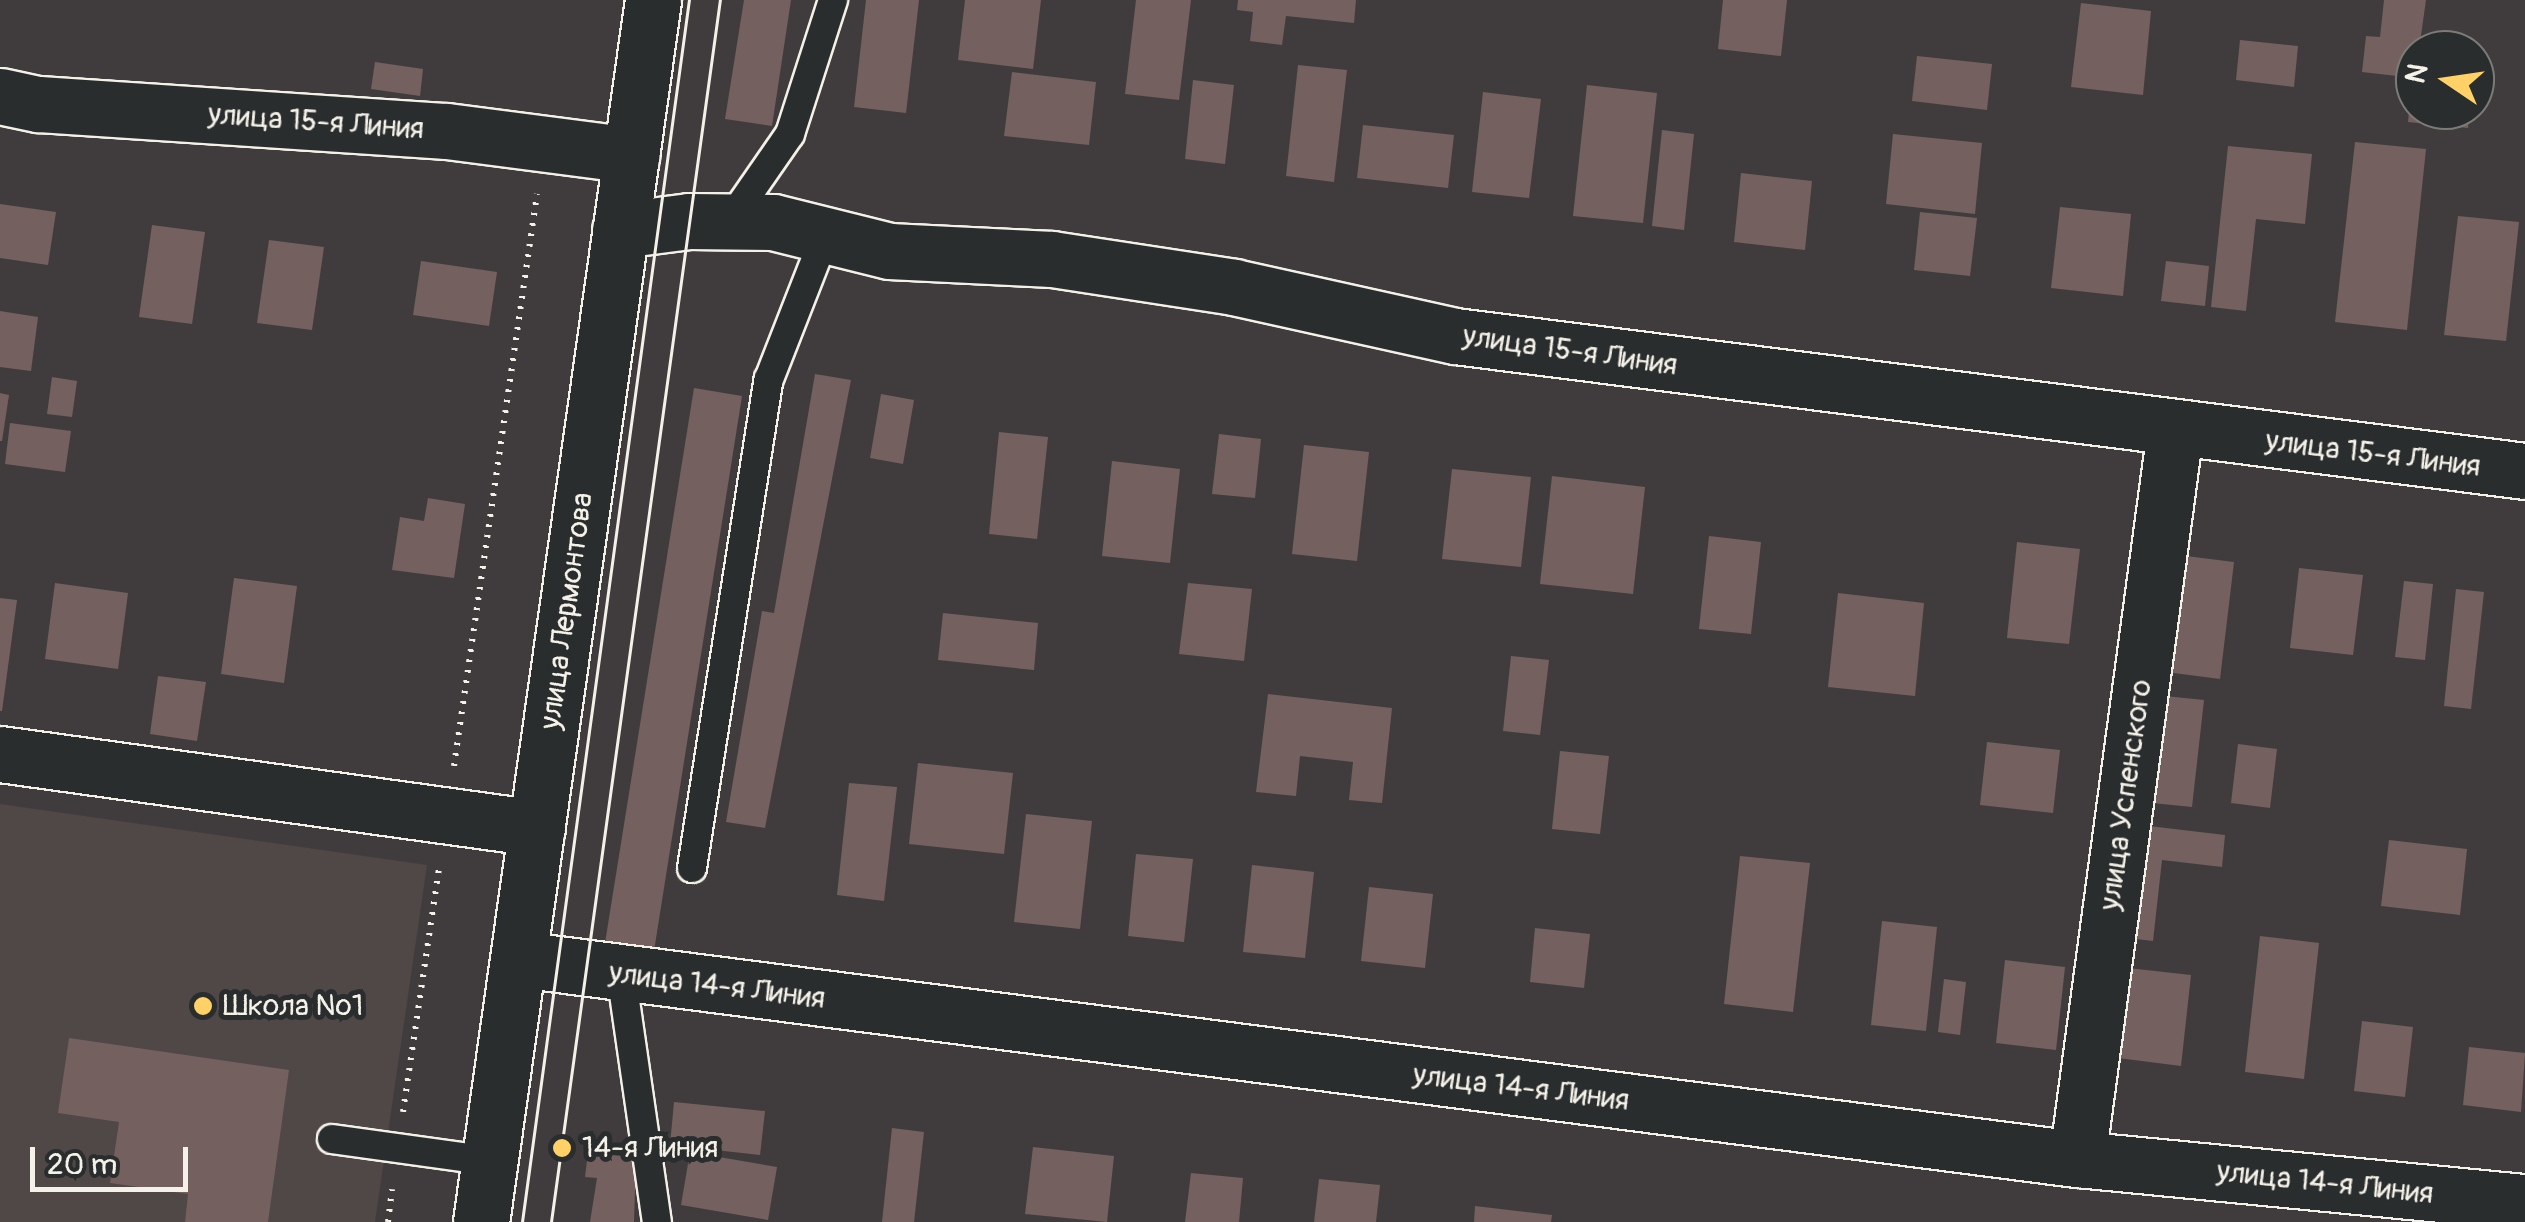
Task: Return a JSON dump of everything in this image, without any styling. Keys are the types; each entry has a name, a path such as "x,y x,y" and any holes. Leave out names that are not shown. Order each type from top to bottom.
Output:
{"street":[{"name":"улица Лермонтова","path":"481,1222 653,0"},
{"name":"улица 15-я Линия","path":"0,96 39,104 631,154"},
{"name":"улица 15-я Линия","path":"620,230 773,222 890,251 1052,259 1234,286 1456,336 2525,472"},
{"name":"улица Успенского","path":"2077,1159 2175,430"},
{"path":"0,754 536,828"},
{"name":"улица 14-я Линия","path":"519,959 2077,1159 2525,1202"}],"lane":[{"path":"729,222 790,134 832,0"},
{"path":"692,868 768,380 825,236"},
{"path":"621,973 657,1222"},
{"path":"332,1139 490,1162"}],"path":[{"path":"388,1222 544,144"}],"shaded area":[{"name":"Школа №1","path":"0,804 427,865 375,1222 0,1222"}],"building":[{"path":"744,0 791,0 772,126 725,119"},
{"path":"866,0 919,0 906,113 854,107"},
{"path":"965,0 1041,0 1033,69 958,60"},
{"path":"1136,0 1191,0 1179,100 1125,94"},
{"path":"1238,0 1356,0 1354,23 1286,16 1282,45 1250,41 1253,12 1237,10"},
{"path":"1723,0 1787,0 1781,56 1718,49"},
{"path":"2384,0 2426,0 2422,30 2395,30 2395,76 2362,72 2366,36 2380,37"},
{"path":"2081,3 2151,11 2143,95 2071,87"},
{"path":"2240,40 2298,46 2294,87 2236,80"},
{"path":"1917,56 1992,64 1987,110 1912,101"},
{"path":"375,62 423,69 420,96 371,89"},
{"path":"1298,65 1347,70 1334,182 1286,176"},
{"path":"1012,72 1096,82 1089,145 1004,136"},
{"path":"1193,80 1234,85 1225,164 1185,159"},
{"path":"1587,85 1657,93 1643,223 1573,216"},
{"path":"1483,92 1541,99 1529,198 1472,192"},
{"path":"1363,125 1454,135 1448,188 1357,178"},
{"path":"1662,130 1694,134 1684,230 1652,226"},
{"path":"1893,134 1982,143 1975,214 1886,204"},
{"path":"2355,142 2426,149 2407,330 2335,322"},
{"path":"2228,146 2312,154 2305,224 2256,219 2246,311 2211,307"},
{"path":"1741,173 1812,181 1805,250 1734,242"},
{"path":"0,204 56,212 48,265 0,258"},
{"path":"2060,207 2131,214 2123,296 2051,288"},
{"path":"1920,212 1977,218 1970,276 1914,270"},
{"path":"2458,216 2519,222 2506,341 2444,335"},
{"path":"152,225 205,232 192,324 139,317"},
{"path":"269,240 324,247 312,330 257,323"},
{"path":"421,261 497,272 489,326 413,315"},
{"path":"2166,261 2209,266 2205,306 2161,301"},
{"path":"0,311 38,317 31,371 0,367"},
{"path":"815,374 851,380 765,828 726,822 762,611 774,613"},
{"path":"52,377 77,381 72,417 47,414"},
{"path":"694,388 742,396 654,951 605,943"},
{"path":"0,393 9,395 2,441 0,441"},
{"path":"881,394 914,400 903,464 870,458"},
{"path":"10,423 71,431 65,472 5,464"},
{"path":"999,432 1048,437 1037,539 989,534"},
{"path":"1219,434 1261,439 1255,498 1212,494"},
{"path":"1304,445 1369,452 1357,561 1292,554"},
{"path":"1112,461 1180,469 1170,563 1102,556"},
{"path":"1452,469 1531,477 1521,567 1442,559"},
{"path":"1552,476 1645,487 1633,594 1540,584"},
{"path":"428,498 465,504 454,578 392,570 400,517 424,521"},
{"path":"1709,536 1761,542 1751,634 1699,629"},
{"path":"2017,542 2080,549 2069,644 2007,638"},
{"path":"2178,555 2234,562 2220,679 2166,672"},
{"path":"2299,568 2363,575 2353,655 2290,648"},
{"path":"234,578 297,586 284,683 221,674"},
{"path":"2404,581 2433,584 2425,660 2395,657"},
{"path":"55,583 128,593 118,669 45,659"},
{"path":"1188,583 1252,589 1244,661 1179,654"},
{"path":"2456,589 2484,592 2471,709 2444,706"},
{"path":"1838,593 1924,603 1915,696 1828,687"},
{"path":"0,598 17,600 2,711 0,711"},
{"path":"943,613 1038,623 1034,670 938,660"},
{"path":"1511,656 1549,660 1540,735 1503,731"},
{"path":"158,676 206,682 197,741 150,734"},
{"path":"1268,694 1392,708 1382,803 1349,800 1353,762 1300,756 1296,796 1256,792"},
{"path":"2165,696 2204,700 2192,807 2152,803"},
{"path":"1987,742 2060,750 2053,813 1980,805"},
{"path":"2238,744 2277,749 2270,808 2231,803"},
{"path":"1560,751 1609,756 1600,834 1552,829"},
{"path":"918,763 1013,773 1004,854 909,844"},
{"path":"849,783 897,787 884,901 837,895"},
{"path":"1026,814 1092,821 1080,929 1014,922"},
{"path":"2149,826 2225,835 2222,867 2162,860 2153,941 2136,939"},
{"path":"2389,840 2467,849 2460,915 2381,906"},
{"path":"1136,854 1193,859 1184,942 1128,936"},
{"path":"1740,856 1810,863 1793,1012 1724,1004"},
{"path":"1252,865 1314,872 1305,958 1243,952"},
{"path":"1369,887 1433,894 1425,968 1361,961"},
{"path":"1882,921 1937,927 1926,1031 1871,1025"},
{"path":"1535,928 1590,934 1584,988 1530,982"},
{"path":"2260,936 2319,943 2304,1079 2245,1072"},
{"path":"2005,960 2065,967 2056,1050 1996,1043"},
{"path":"2128,968 2191,975 2181,1066 2118,1058"},
{"path":"1944,979 1966,982 1960,1035 1938,1032"},
{"path":"2362,1021 2413,1027 2405,1097 2354,1091"},
{"path":"69,1038 289,1070 268,1222 185,1222 188,1194 110,1183 119,1122 58,1113"},
{"path":"2469,1047 2525,1053 2521,1112 2463,1105"},
{"path":"674,1102 765,1111 760,1155 670,1145"},
{"path":"892,1128 924,1132 914,1222 882,1222"},
{"path":"1033,1147 1114,1156 1107,1222 1025,1214"},
{"path":"588,1152 636,1158 634,1222 590,1222 597,1178 585,1177"},
{"path":"690,1152 777,1167 768,1220 681,1205"},
{"path":"1191,1173 1243,1178 1239,1222 1185,1222"},
{"path":"1319,1179 1380,1185 1376,1222 1314,1222"},
{"path":"1475,1206 1552,1215 1551,1222 1474,1222"}],"tram line":[{"path":"522,1222 689,0"},
{"path":"551,1222 720,0"}],"place":[{"name":"Школа №1","path":"203,1006"},
{"name":"14-я Линия","path":"562,1148"}]}
